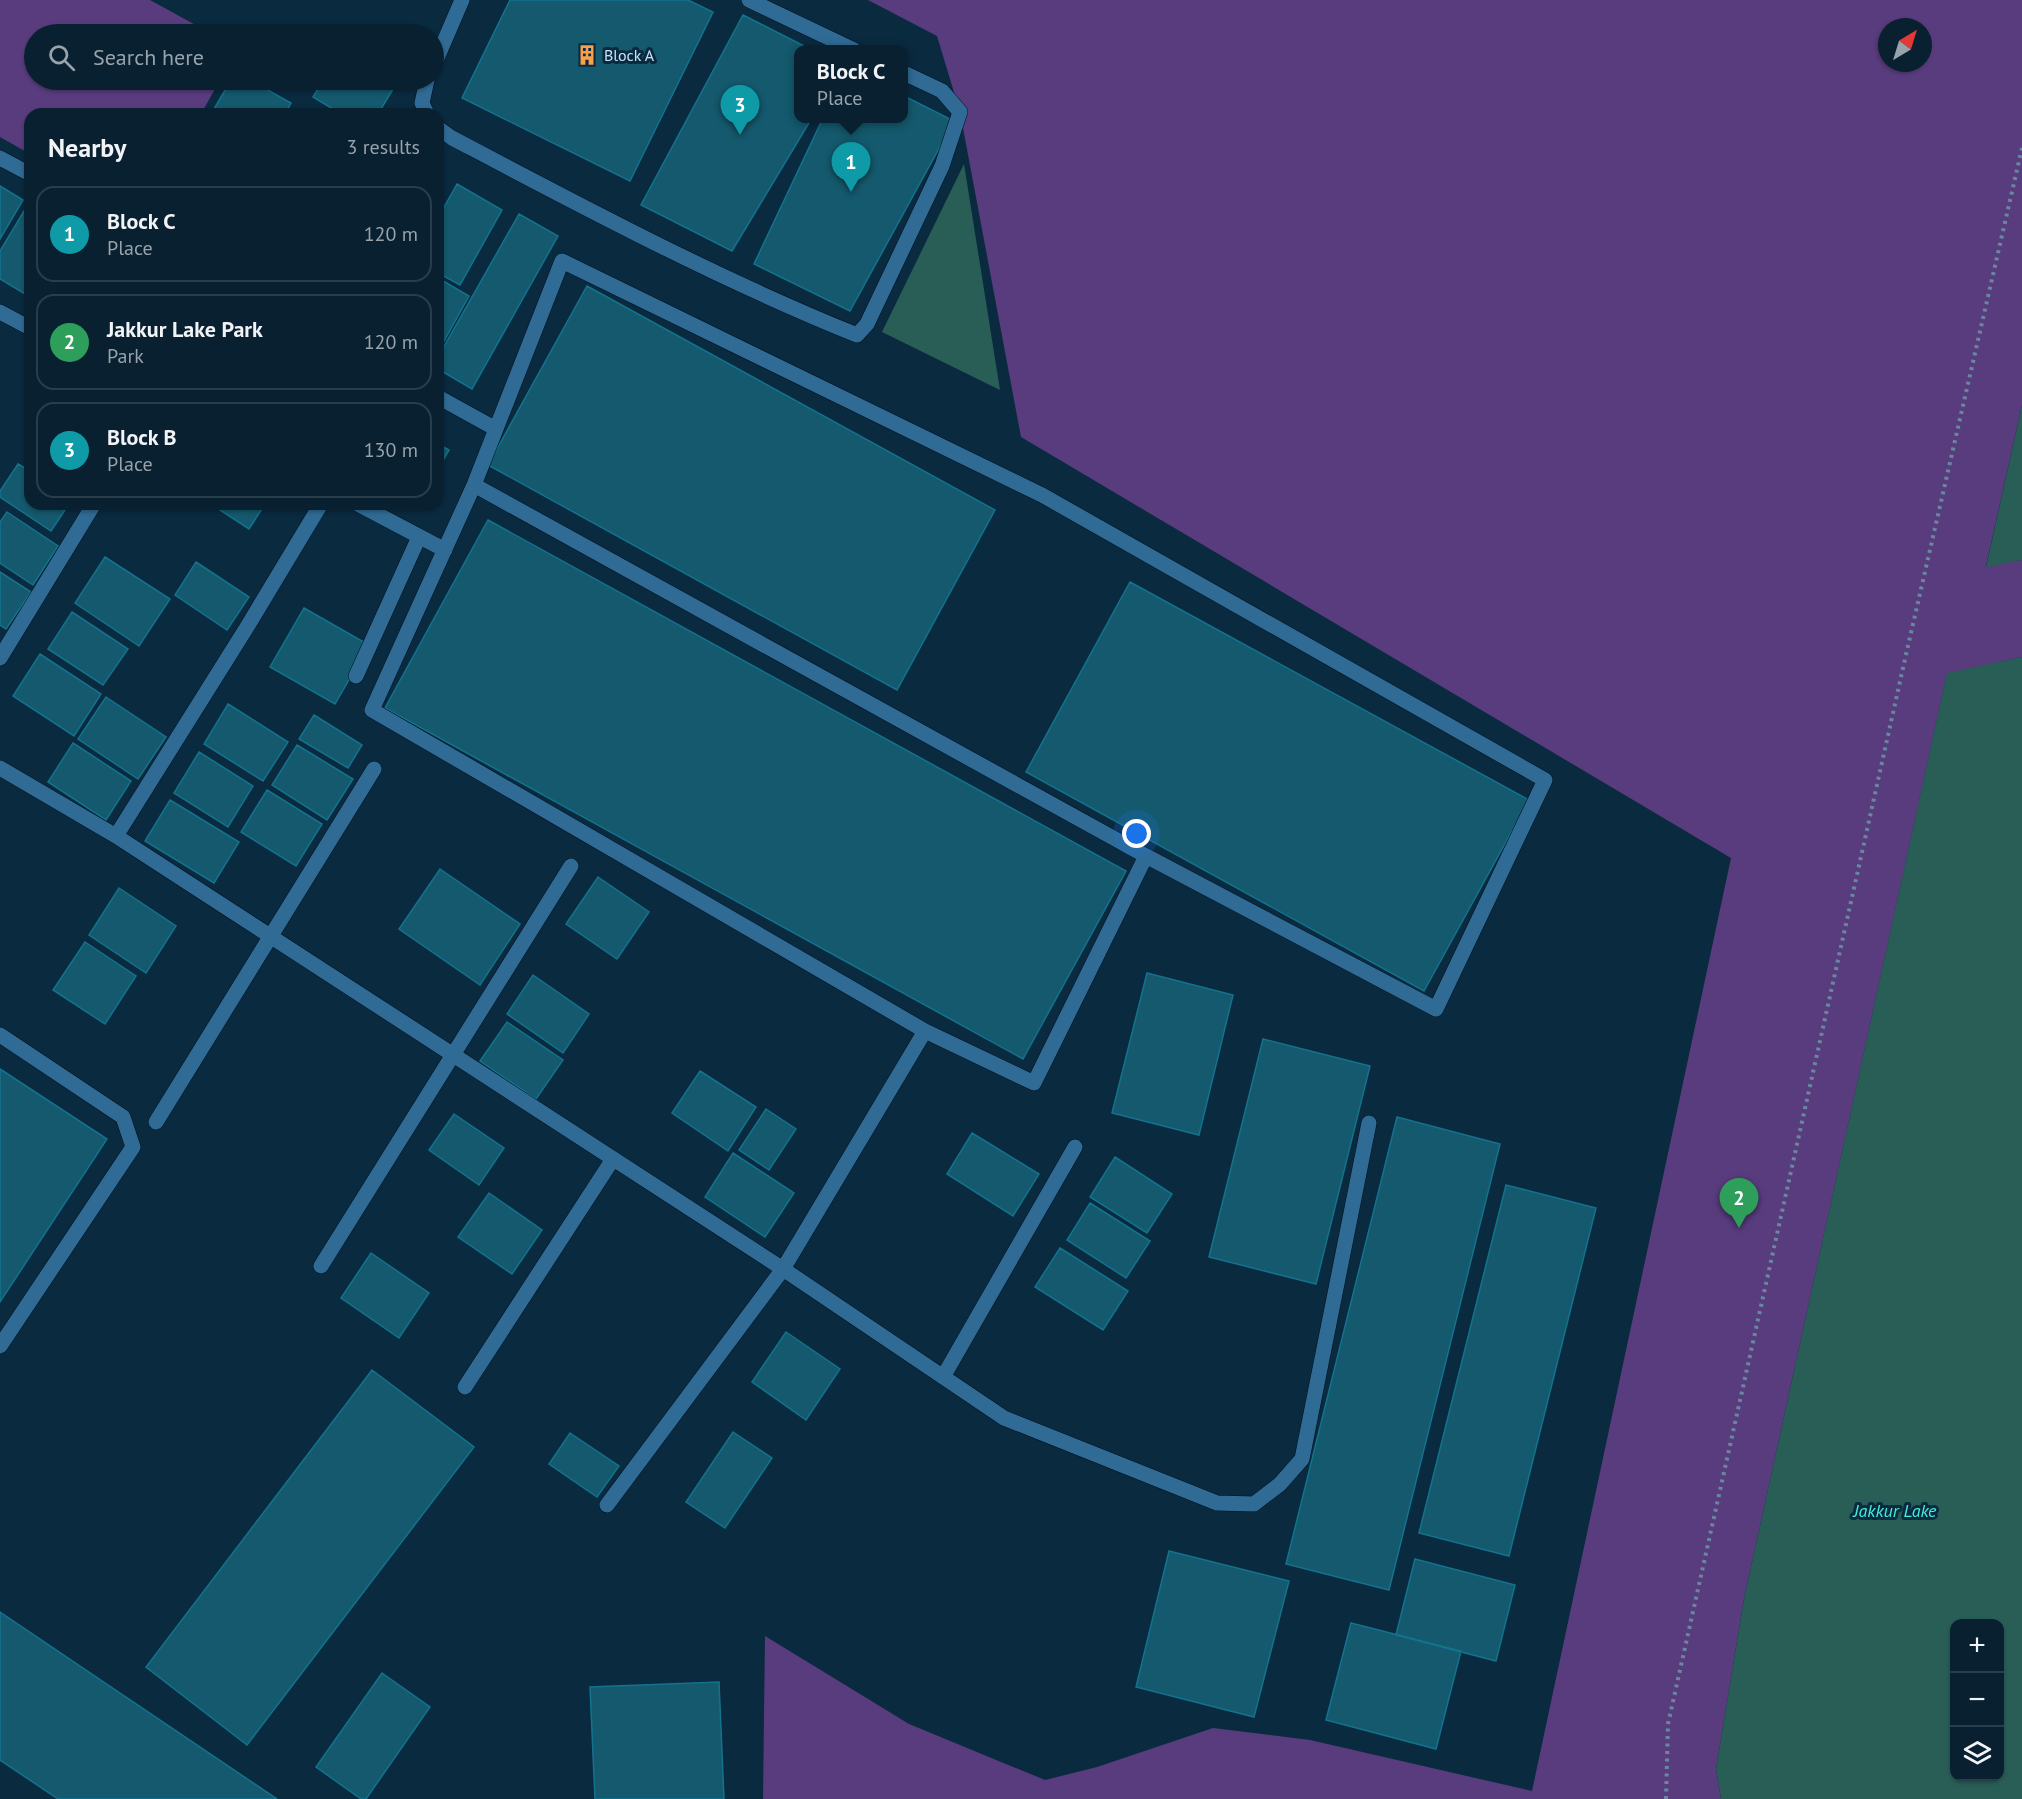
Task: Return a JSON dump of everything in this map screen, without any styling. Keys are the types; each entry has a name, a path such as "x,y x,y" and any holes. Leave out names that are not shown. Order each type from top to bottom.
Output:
{"street":[{"path":"444,42 462,0"},
{"path":"749,0 844,45"},
{"path":"444,132 597,214 789,308 857,335 867,324 942,166 960,112 942,91 908,75"},
{"path":"424,108 422,103 425,90"},
{"path":"0,158 24,171"},
{"path":"474,485 1146,856 1436,1009 1545,780 1042,495 562,261 474,485 372,710 922,1037 1034,1083 1146,856"},
{"path":"0,312 24,325"},
{"path":"444,400 496,429"},
{"path":"0,658 90,510"},
{"path":"116,836 317,510"},
{"path":"369,510 445,550"},
{"path":"356,676 419,537"},
{"path":"0,768 116,836 271,936 783,1269 1004,1418 1217,1503 1254,1504 1280,1484 1302,1459 1369,1123"},
{"path":"156,1122 374,769"},
{"path":"321,1266 571,866"},
{"path":"0,1035 123,1118 132,1147 0,1346"},
{"path":"607,1505 783,1269 922,1037"},
{"path":"943,1377 1076,1146"},
{"path":"465,1387 613,1159"}],"path":[{"path":"1666,1799 1668,1724 1902,671 2022,148"}],"shaded area":[{"path":"0,0 150,0 194,24 24,24 24,90 214,90 204,108 24,108 24,151 0,137"},
{"path":"868,0 2022,0 2022,405 1986,566 2022,560 2022,657 1947,674 1744,1599 1716,1769 1721,1799 763,1799 765,1636 909,1724 1045,1780 1097,1767 1213,1728 1310,1740 1532,1791 1731,858 1021,437 960,112 937,36"}],"water":[{"path":"964,164 1000,390 882,332"},
{"path":"2022,405 2022,560 1986,567"},
{"name":"Jakkur Lake","path":"2022,657 2022,1799 1721,1799 1716,1769 1744,1599 1947,673"}],"building":[{"name":"Block A","path":"510,0 688,0 713,12 630,181 462,98"},
{"path":"743,15 802,45 794,45 794,123 809,123 732,251 641,205"},
{"path":"225,90 268,90 291,103 288,108 215,108"},
{"path":"317,90 393,90 382,108 331,108 313,97"},
{"path":"908,98 954,121 850,311 754,264 821,123 908,123"},
{"path":"457,184 502,210 460,285 444,276 444,207"},
{"path":"0,186 23,200 0,239"},
{"path":"24,211 24,293 0,279 0,251"},
{"path":"519,214 558,236 472,389 444,373 444,346"},
{"path":"444,281 469,296 444,341"},
{"path":"587,286 995,510 897,690 488,465"},
{"path":"444,447 449,450 444,459"},
{"path":"18,464 24,468 24,510 65,510 51,531 0,497 0,491"},
{"path":"220,510 261,510 249,529"},
{"path":"7,512 58,546 33,585 0,563 0,522"},
{"path":"488,520 1126,871 1023,1059 385,708"},
{"path":"105,557 170,599 139,646 75,603"},
{"path":"196,562 249,597 227,630 175,595"},
{"path":"0,572 31,592 6,629 0,625"},
{"path":"1130,582 1529,800 1424,991 1026,772"},
{"path":"304,608 369,645 335,704 270,667"},
{"path":"72,612 128,649 103,685 48,649"},
{"path":"40,654 101,694 74,736 13,696"},
{"path":"106,697 166,737 138,779 78,739"},
{"path":"228,704 288,742 263,781 204,744"},
{"path":"314,715 362,745 348,768 299,739"},
{"path":"73,743 131,781 106,820 48,782"},
{"path":"297,745 353,779 327,820 272,785"},
{"path":"199,752 253,786 228,827 174,793"},
{"path":"267,790 322,824 296,866 241,832"},
{"path":"170,800 239,842 214,883 145,841"},
{"path":"440,869 520,924 480,985 399,929"},
{"path":"598,877 649,912 617,959 566,924"},
{"path":"119,888 176,926 146,973 89,935"},
{"path":"85,942 136,976 105,1024 53,990"},
{"path":"1147,973 1233,995 1199,1135 1112,1113"},
{"path":"533,975 589,1014 563,1053 507,1014"},
{"path":"507,1022 563,1060 536,1099 480,1061"},
{"path":"1263,1039 1370,1066 1316,1284 1209,1257"},
{"path":"0,1069 107,1139 0,1302"},
{"path":"700,1071 756,1107 728,1151 672,1113"},
{"path":"766,1109 796,1129 769,1170 739,1150"},
{"path":"454,1114 504,1148 479,1185 429,1150"},
{"path":"1397,1117 1500,1144 1389,1590 1286,1564"},
{"path":"972,1133 1039,1174 1013,1216 947,1174"},
{"path":"733,1153 794,1193 765,1237 705,1197"},
{"path":"1115,1157 1172,1194 1147,1233 1090,1197"},
{"path":"1506,1185 1596,1208 1509,1556 1419,1533"},
{"path":"489,1193 542,1230 512,1274 458,1237"},
{"path":"1090,1203 1150,1241 1126,1278 1067,1240"},
{"path":"1060,1248 1128,1291 1103,1330 1035,1287"},
{"path":"371,1253 429,1293 399,1338 341,1298"},
{"path":"786,1332 840,1369 806,1420 752,1382"},
{"path":"372,1370 474,1447 247,1745 146,1667"},
{"path":"733,1432 772,1458 725,1528 686,1502"},
{"path":"570,1433 619,1466 597,1497 549,1464"},
{"path":"1169,1551 1289,1581 1254,1717 1136,1687"},
{"path":"1415,1559 1515,1585 1496,1661 1396,1635"},
{"path":"0,1612 277,1799 58,1799 0,1760"},
{"path":"1351,1623 1461,1651 1436,1749 1326,1720"},
{"path":"382,1673 430,1707 366,1799 361,1799 316,1767"},
{"path":"719,1682 724,1799 595,1799 590,1687"}],"place":[{"name":"Block A","path":"587,55"},
{"name":"Block B","path":"740,135"},
{"name":"Block C","path":"851,192"},
{"name":"Jakkur Lake Park","path":"1739,1228"}]}
